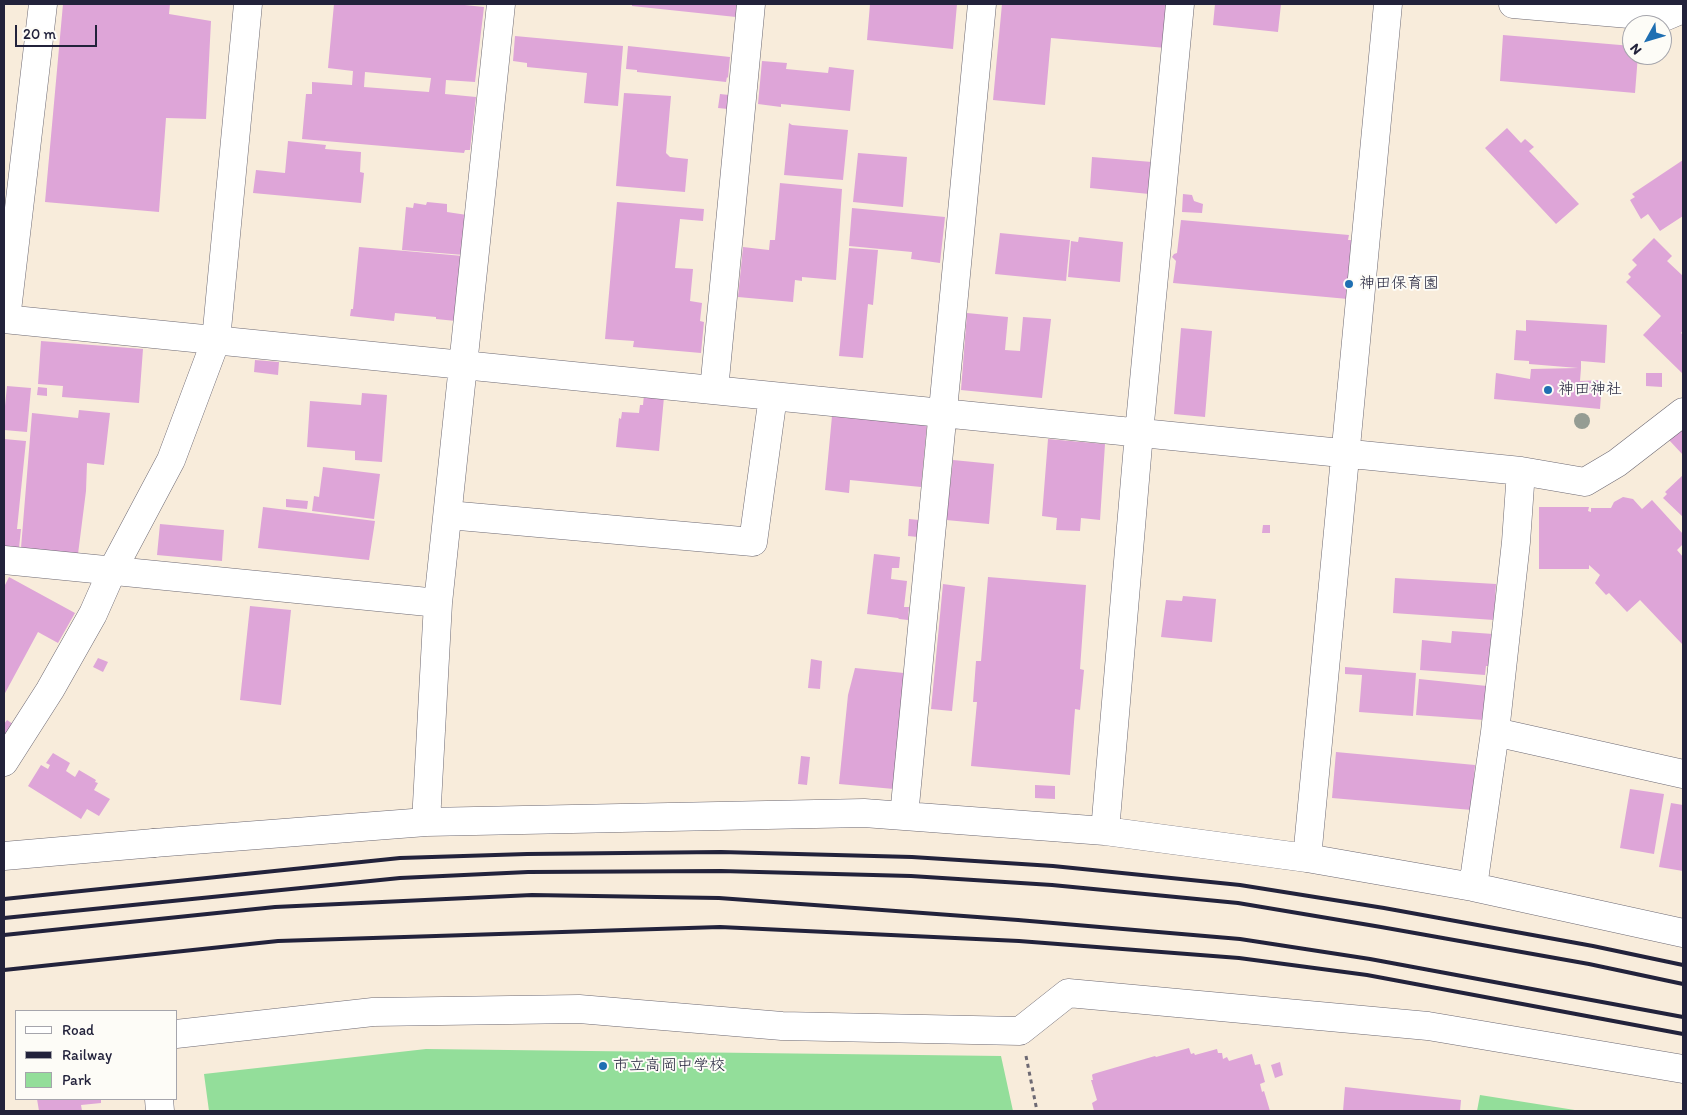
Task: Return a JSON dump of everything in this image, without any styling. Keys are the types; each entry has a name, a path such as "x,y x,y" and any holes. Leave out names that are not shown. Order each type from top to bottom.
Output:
{"street":[{"path":"43,4 5,319 1345,453 1521,472 1585,482 1617,463 1683,412"},
{"path":"4,762 50,690 93,614 112,571 171,460 216,340 248,4"},
{"path":"426,822 438,603 501,4"},
{"path":"714,390 751,4"},
{"path":"904,816 982,4"},
{"path":"1105,831 1139,433 1180,4"},
{"path":"1307,858 1388,4"},
{"path":"1513,4 1664,17 1683,9"},
{"path":"448,515 753,542 773,396"},
{"path":"1472,887 1495,732 1516,542 1521,472"},
{"path":"4,560 438,603"},
{"path":"1495,732 1683,774"},
{"path":"4,856 426,822 864,813 1105,831 1307,858 1472,887 1683,933"},
{"path":"178,1034 373,1012 579,1009 782,1026 1020,1031 1068,993 1428,1026 1683,1069"}],"path":[{"path":"1020,1031 1038,1111"}],"green space":[{"name":"市立高岡中学校","path":"426,1049 1001,1056 1013,1111 209,1111 204,1074"},
{"path":"1480,1095 1581,1111 1477,1111"}],"building":[{"path":"63,4 170,4 169,14 211,21 206,119 166,118 159,212 45,202"},
{"path":"334,4 455,4 484,7 475,82 446,80 445,94 476,97 470,150 465,150 464,153 302,139 306,94 312,94 312,82 352,85 353,71 328,68","holes":["365,72 431,78 429,92 364,87"]},
{"path":"632,4 737,4 736,17 632,6"},
{"path":"870,4 957,4 953,49 867,40"},
{"path":"1002,4 1170,4 1166,48 1051,38 1045,105 993,100"},
{"path":"1215,4 1281,4 1278,32 1213,25"},
{"path":"1503,35 1622,45 1622,65 1637,65 1635,93 1500,81"},
{"path":"515,36 623,46 618,106 584,103 587,73 527,67 527,63 513,61"},
{"path":"628,46 730,57 728,78 726,82 637,72 637,70 626,69"},
{"path":"762,61 787,63 786,69 828,73 829,67 854,70 850,111 781,104 781,107 758,104"},
{"path":"624,93 671,96 666,153 670,157 688,159 685,192 616,186"},
{"path":"720,94 729,95 728,109 718,108"},
{"path":"789,123 792,125 848,130 843,180 784,175"},
{"path":"1507,128 1521,143 1525,139 1534,147 1529,151 1579,204 1556,224 1485,148"},
{"path":"288,141 326,145 325,149 361,152 360,172 364,173 361,203 253,193 256,170 285,173"},
{"path":"858,153 907,157 903,207 853,202"},
{"path":"1092,157 1152,162 1149,194 1090,188"},
{"path":"1683,160 1683,216 1660,231 1648,214 1641,219 1630,200 1635,197 1632,194"},
{"path":"780,183 842,189 836,280 802,277 802,281 795,280 793,302 738,297 743,247 769,250 770,240 775,240"},
{"path":"1183,194 1192,195 1194,201 1203,204 1202,213 1182,212"},
{"path":"427,202 447,204 447,212 467,215 464,255 402,250 406,207 413,208 414,203 426,205"},
{"path":"617,202 704,209 703,221 680,219 675,268 693,269 690,301 702,303 700,321 704,322 701,353 633,347 634,341 605,339"},
{"path":"852,208 945,217 940,263 911,259 912,252 849,246"},
{"path":"1181,220 1349,235 1348,240 1352,240 1348,299 1173,283 1176,261 1172,257 1177,253"},
{"path":"1000,233 1070,240 1066,281 995,274"},
{"path":"1079,237 1123,242 1120,282 1068,277 1071,241 1078,242"},
{"path":"1654,238 1672,256 1667,261 1683,276 1683,330 1681,333 1683,335 1683,374 1643,335 1661,316 1626,282 1631,277 1628,274 1637,265 1632,260"},
{"path":"359,247 463,256 456,321 395,313 394,321 350,316 351,309 353,309"},
{"path":"849,248 878,250 873,305 868,304 863,358 839,356"},
{"path":"967,313 1008,317 1005,350 1020,351 1023,317 1051,319 1042,398 961,390"},
{"path":"1526,320 1607,325 1605,363 1581,361 1580,381 1602,380 1600,409 1494,399 1496,373 1530,379 1531,369 1578,368 1529,364 1529,361 1514,360 1516,330 1526,331"},
{"path":"1181,328 1212,331 1205,417 1174,414"},
{"path":"41,341 143,349 139,403 62,397 63,386 38,384"},
{"path":"255,360 279,362 278,375 254,372"},
{"path":"1646,373 1662,373 1662,387 1646,386"},
{"path":"7,386 31,388 27,432 4,430 4,406"},
{"path":"38,387 47,388 47,396 37,395"},
{"path":"362,393 387,395 382,462 355,460 355,451 307,447 310,401 361,405"},
{"path":"644,395 664,397 659,451 616,447 619,418 621,419 622,412 639,413 640,405 643,405"},
{"path":"79,410 110,413 104,465 87,463 86,491 78,554 21,548 32,413 78,418"},
{"path":"832,416 927,424 921,487 850,480 849,493 825,490"},
{"path":"1683,427 1683,455 1669,440"},
{"path":"4,439 26,441 17,529 21,529 19,548 4,547"},
{"path":"1048,439 1105,444 1100,520 1081,518 1080,531 1056,530 1057,518 1042,516"},
{"path":"953,460 994,464 989,524 946,520"},
{"path":"323,467 380,474 374,519 312,511 314,496 319,497"},
{"path":"1683,475 1683,517 1663,498 1667,494 1665,492"},
{"path":"1623,497 1633,499 1642,509 1652,500 1683,534 1683,544 1677,550 1683,557 1683,645 1640,600 1627,612 1609,593 1606,595 1595,583 1600,575 1589,565 1589,569 1539,569 1539,507 1589,507 1588,511 1591,512 1591,508 1611,508 1614,502"},
{"path":"286,499 308,501 307,509 286,507"},
{"path":"263,507 375,521 369,560 258,548"},
{"path":"909,519 919,520 918,537 908,536"},
{"path":"160,524 224,530 222,561 157,555"},
{"path":"1263,525 1270,525 1270,533 1262,533"},
{"path":"874,554 900,557 899,568 892,568 891,579 907,581 904,607 909,607 908,620 867,614"},
{"path":"9,577 75,613 58,643 38,632 4,695 4,587"},
{"path":"988,577 1086,585 1080,669 1084,670 1080,710 1075,709 1070,775 971,766 977,702 973,702 976,661 981,661"},
{"path":"1395,578 1496,584 1494,620 1393,613"},
{"path":"943,584 965,587 952,711 931,709"},
{"path":"1183,596 1216,599 1212,642 1161,637 1166,600 1182,601"},
{"path":"250,606 291,610 281,705 240,700"},
{"path":"1452,631 1493,634 1490,666 1486,666 1485,675 1420,670 1422,640 1451,643"},
{"path":"98,658 108,662 103,672 93,667"},
{"path":"811,659 822,661 820,689 808,688"},
{"path":"1345,667 1416,673 1413,716 1359,712 1362,675 1345,674"},
{"path":"855,668 904,673 894,789 839,784 848,695"},
{"path":"1419,679 1487,686 1484,720 1416,715"},
{"path":"7,720 13,724 4,739 4,724"},
{"path":"1336,752 1475,765 1472,810 1332,798"},
{"path":"53,753 70,763 66,771 75,777 79,770 96,780 95,782 98,783 94,790 110,799 99,816 87,809 81,819 28,786 41,765 48,769 50,765 46,763"},
{"path":"801,756 810,757 807,785 798,784"},
{"path":"1035,785 1055,786 1055,799 1035,798"},
{"path":"1630,789 1664,794 1654,854 1620,848"},
{"path":"1671,803 1683,805 1683,871 1659,867"},
{"path":"1189,1048 1191,1054 1194,1053 1195,1055 1217,1049 1218,1053 1222,1053 1223,1059 1227,1057 1229,1061 1252,1054 1255,1065 1260,1064 1265,1082 1260,1084 1270,1111 1094,1111 1092,1103 1097,1100 1091,1080 1093,1080 1093,1074"},
{"path":"1280,1062 1283,1075 1275,1078 1271,1065"},
{"path":"1345,1087 1461,1100 1460,1111 1343,1111"},
{"path":"37,1100 101,1100 101,1103 81,1105 82,1111 39,1111"}],"railway":[{"path":"4,899 400,858 527,854 721,852 912,857 1053,866 1240,885 1384,908 1593,946 1683,965"},
{"path":"4,918 400,878 528,872 721,871 911,876 1052,885 1238,903 1589,964 1683,984"},
{"path":"4,935 275,907 532,895 719,898 1018,920 1240,939 1370,959 1683,1017"},
{"path":"4,970 278,941 720,927 1019,941 1239,958 1367,975 1683,1034"}],"place":[{"name":"神田保育園","path":"1349,284"},
{"name":"神田神社","path":"1548,390"},
{"name":"市立高岡中学校","path":"603,1066"}]}
